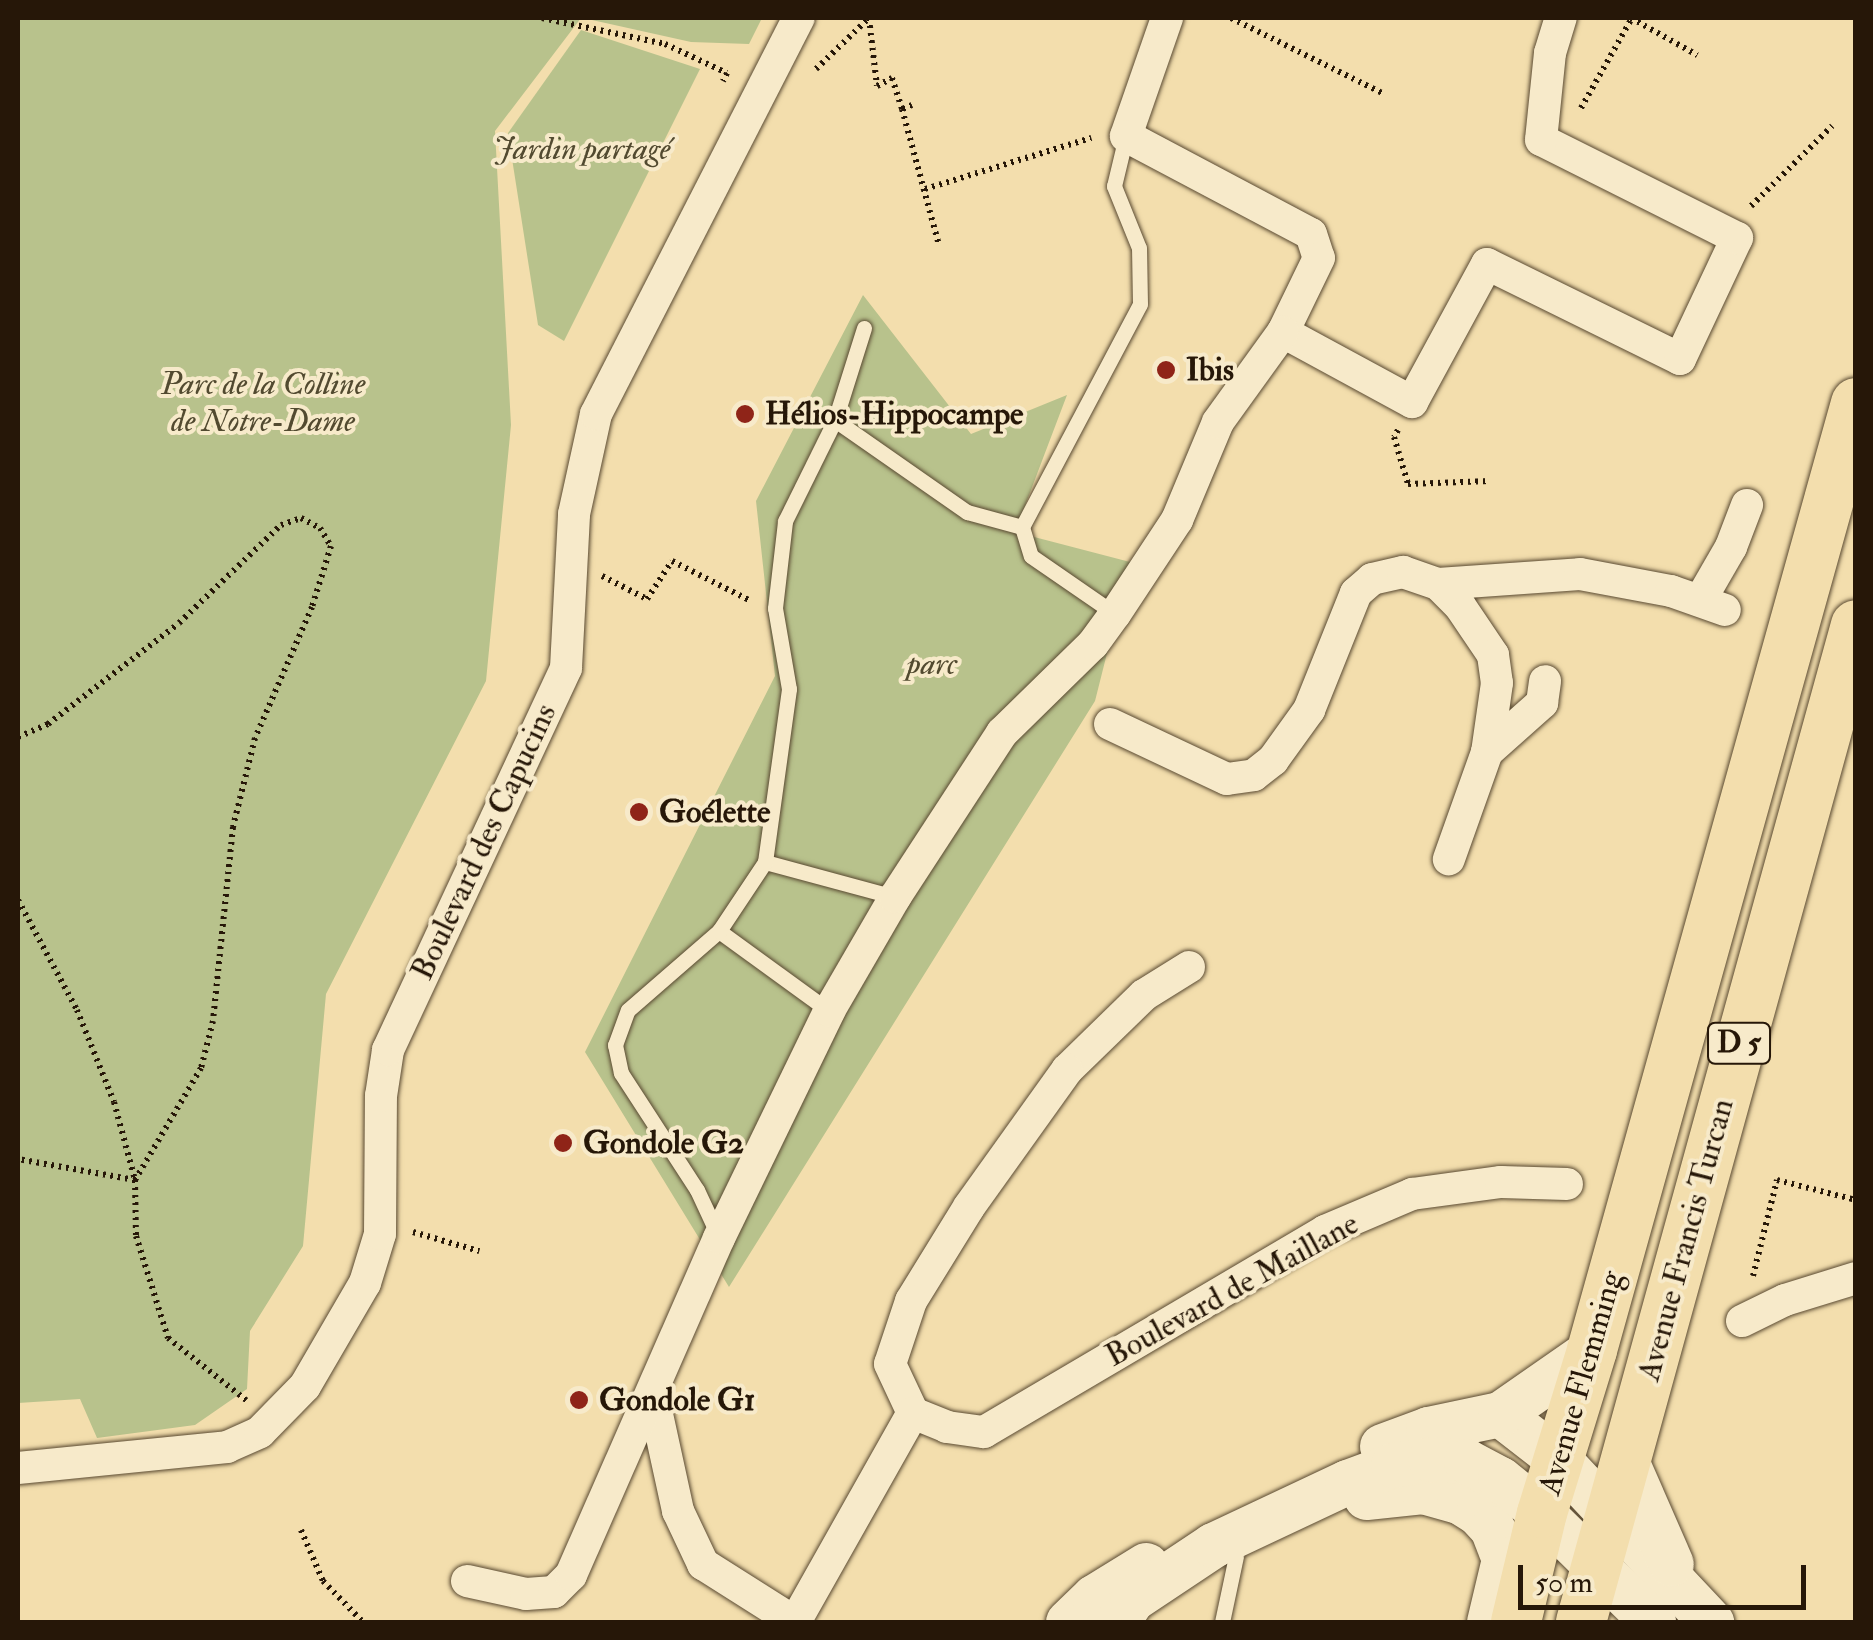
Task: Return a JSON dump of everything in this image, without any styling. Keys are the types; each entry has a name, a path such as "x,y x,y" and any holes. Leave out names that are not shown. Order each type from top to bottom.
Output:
{"main road":[{"name":"Avenue Francis Turcan","path":"1649,1145 1856,402"},
{"name":"Avenue Francis Turcan","path":"1581,1622 1574,1511 1626,1461 1856,625"},
{"name":"Avenue Flemming","path":"1516,1622 1574,1511 1592,1350 1649,1145"},
{"path":"1556,1622 1574,1511 1657,1160 1649,1145"},
{"path":"1068,1622 1094,1597 1168,1552 1332,1465 1428,1429 1500,1414 1592,1350"},
{"path":"1500,1414 1657,1614"},
{"path":"1117,1622 1132,1598 1213,1545 1347,1482 1393,1465 1430,1458 1466,1462 1574,1511"},
{"path":"1626,1461 1657,1614"},
{"path":"1132,1622 1236,1556 1351,1499 1423,1491 1459,1501 1492,1528 1504,1559 1489,1622"}],"street":[{"name":"Boulevard des Capucins","path":"18,1468 226,1447 260,1432 305,1386 365,1283 380,1234 382,1096 388,1050 566,668 574,514 596,414 799,18"},
{"path":"467,1582 526,1594 554,1592 571,1575 720,1238 829,1011 895,897 1002,732 1093,644 1178,520 1218,422 1282,332 1319,258 1311,234 1128,131 1166,18"},
{"path":"1282,332 1412,402 1487,264 1680,359 1737,238 1541,140 1550,53 1561,18"},
{"path":"1110,724 1227,779 1254,775 1272,760 1309,710 1356,592 1372,578 1403,572 1438,584 1580,574 1713,604 1747,505"},
{"path":"1438,584 1460,606 1493,655 1496,709 1487,752 1449,859"},
{"path":"1487,752 1542,703 1545,680"},
{"path":"652,1396 678,1511 703,1564 794,1622 913,1413 890,1364 910,1301 969,1208 1067,1070 1144,995 1189,967"},
{"name":"Boulevard de Maillane","path":"913,1413 946,1427 984,1432 1324,1231 1412,1194 1501,1182 1567,1184"},
{"path":"1742,1321 1786,1300 1856,1278"}],"lane":[{"path":"1115,614 1031,556 1022,526 1140,304 1139,248 1114,186 1128,131"},
{"path":"720,1238 697,1190 621,1074 615,1045 628,1010 719,931 765,862 790,689 775,613 785,521 835,420 864,328"},
{"path":"835,420 967,512 1022,526"},
{"path":"765,862 895,897"},
{"path":"719,931 829,1011"},
{"path":"1222,1622 1236,1556"}],"path":[{"path":"542,18 573,20 665,44 727,73 718,92"},
{"path":"869,18 877,86 892,78 939,245"},
{"path":"1231,18 1382,92"},
{"path":"1587,103 1631,18 1697,54"},
{"path":"902,109 912,105"},
{"path":"1725,232 1832,126"},
{"path":"925,189 1128,131"},
{"path":"1412,402 1394,437 1408,484 1490,482"},
{"path":"18,737 48,724 179,623 281,525 301,518 320,528 331,546 312,607 250,756 233,827 213,1021 202,1068 135,1180"},
{"path":"570,560 647,599 672,560 775,613"},
{"path":"18,900 77,1010 114,1102 135,1180 136,1236 168,1338 273,1419"},
{"path":"18,1159 135,1180"},
{"path":"1750,1286 1777,1180 1856,1200"},
{"path":"436,1238 479,1251"},
{"path":"302,1530 323,1581 363,1622"}],"green space":[{"name":"Parc de la Colline de Notre-Dame","path":"18,18 581,18 495,131 511,425 486,681 326,994 303,1246 250,1331 247,1389 195,1425 97,1438 80,1399 18,1403"},
{"path":"583,18 762,18 749,44 691,42"},
{"name":"Jardin partagé","path":"581,30 700,69 564,341 538,325 508,133"},
{"name":"parc","path":"863,295 971,434 1067,395 1015,532 1130,562 1095,701 729,1287 585,1052 775,676 756,501"}],"place":[{"name":"Ibis","path":"1166,370"},
{"name":"Hélios-Hippocampe","path":"745,414"},
{"name":"Goélette","path":"639,812"},
{"name":"Gondole G2","path":"563,1143"},
{"name":"Gondole G1","path":"579,1400"}]}
